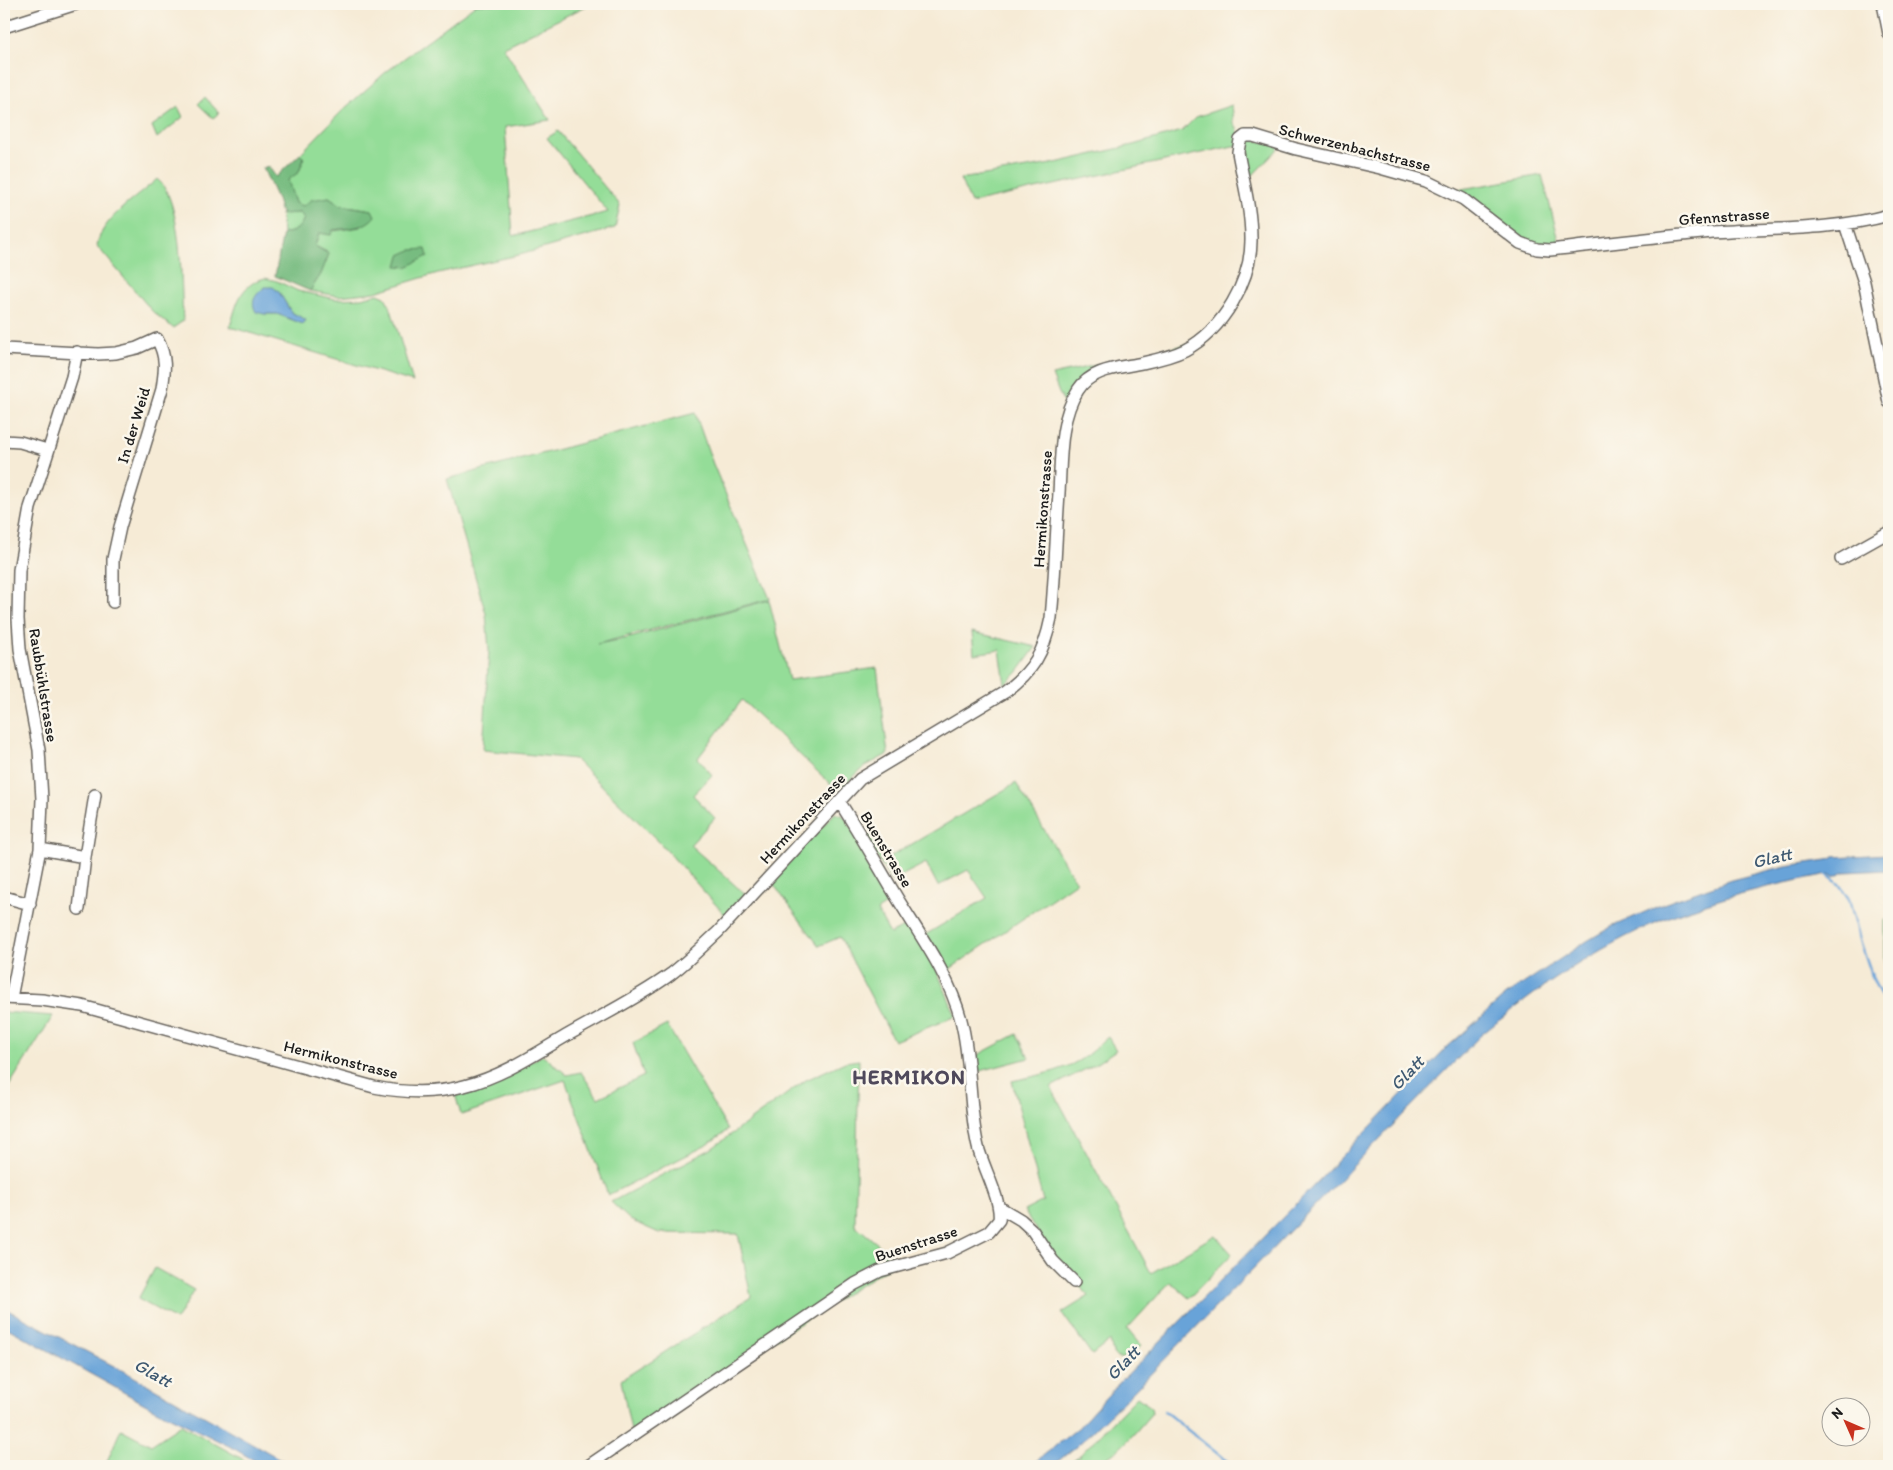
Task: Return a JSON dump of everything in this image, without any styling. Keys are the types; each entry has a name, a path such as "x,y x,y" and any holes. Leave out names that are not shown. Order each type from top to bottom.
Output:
{"street":[{"path":"4,27 76,4"},
{"path":"1884,4 1889,34"},
{"name":"Schwerzenbachstrasse","path":"1242,138 1248,135 1253,136 1281,146 1362,163 1426,181 1463,199 1513,238 1527,246 1537,249 1561,248"},
{"name":"Hermikonstrasse","path":"8,998 42,1000 82,1006 354,1082 388,1090 432,1092 481,1081 516,1065 655,984 682,965 719,931 860,779 1005,692 1026,674 1040,654 1047,639 1051,618 1063,436 1072,400 1084,382 1102,372 1166,357 1184,350 1198,342 1225,314 1241,284 1250,253 1251,225 1238,152 1242,138"},
{"name":"Gfennstrasse","path":"1561,248 1713,232 1800,229 1845,224 1889,215"},
{"path":"1845,224 1864,282 1889,402"},
{"name":"In der Weid","path":"77,352 116,352 138,348 157,340 163,349 166,367 162,389 120,527 114,559 113,602"},
{"path":"4,349 77,352"},
{"name":"Raubbühlstrasse","path":"8,998 30,904 40,849 42,800 39,750 22,665 18,593 25,528 47,450 72,377 77,352"},
{"path":"4,442 20,442 47,450"},
{"path":"1841,559 1889,532"},
{"path":"80,909 85,857 95,795"},
{"name":"Buenstrasse","path":"588,1466 855,1284 894,1266 947,1253 990,1232 1000,1220 999,1207 978,1149 972,1116 965,1041 951,990 937,962 840,801"},
{"path":"40,849 85,857"},
{"path":"4,897 30,904"},
{"path":"999,1207 1021,1220 1032,1230 1054,1261 1074,1282"}],"green space":[{"path":"476,4 590,4 503,47 550,120 505,127 513,236 608,212 547,138 558,131 620,205 615,228 523,254 438,273 375,292 339,296 310,291 321,274 329,253 315,246 319,233 361,227 372,210 341,205 329,197 303,207 295,203 287,180 299,172 304,158 300,154 344,109 386,72"},
{"path":"205,97 219,113 213,118 198,104"},
{"path":"1232,105 1234,123 1241,137 1281,146 1244,184 1238,145 971,203 960,179 1051,164 1133,145 1182,131 1196,117"},
{"path":"178,107 183,117 157,138 152,126"},
{"path":"300,154 304,158 299,172 288,180 295,203 303,206 311,200 329,197 341,205 372,210 375,216 361,226 333,230 331,235 319,233 315,246 329,254 321,274 310,291 275,276 283,233 296,230 304,218 300,213 281,214 277,199 263,168 269,167 276,177"},
{"path":"1542,175 1561,248 1537,249 1450,191"},
{"path":"157,179 165,189 172,205 179,246 183,321 173,328 153,312 97,246 105,226 113,217"},
{"path":"300,213 304,218 301,225 293,231 283,233 281,214"},
{"path":"426,249 428,256 407,267 397,266 400,255 411,250"},
{"path":"265,278 277,281 298,291 336,299 361,298 378,294 385,297 390,306 413,382 230,327 240,296 256,281","holes":["279,292 291,312 306,320 303,324 277,314 264,314"]},
{"path":"1198,342 1092,376 1069,412 1052,375"},
{"path":"695,413 713,464 770,599 597,644 629,638 769,600 789,680 877,668 888,754 864,767 838,791 742,700 698,758 712,775 693,795 715,818 690,845 746,895 726,916 660,843 575,759 483,750 489,650 486,614 447,479"},
{"path":"972,632 1036,647 1017,673 1005,684 1000,650 974,654"},
{"path":"1016,783 1076,882 947,971 925,935 987,898 968,870 938,886 926,863 891,881 866,837 873,833 888,858"},
{"path":"835,813 844,816 895,900 877,911 890,934 909,924 934,964 956,1016 894,1041 840,937 819,946 771,881"},
{"path":"1885,920 1889,920 1889,962 1885,962"},
{"path":"4,1012 53,1016 4,1094"},
{"path":"667,1025 728,1130 705,1146 608,1195 565,1080 461,1115 455,1094 492,1082 543,1055 567,1075 581,1072 598,1098 644,1076 633,1043"},
{"path":"1017,1034 1029,1058 973,1073 972,1058"},
{"path":"1108,1037 1116,1050 1094,1065 1051,1087 1151,1273 1215,1235 1232,1254 1189,1298 1170,1282 1127,1329 1141,1346 1123,1358 1116,1357 1110,1341 1092,1355 1062,1313 1089,1296 1055,1259 1024,1211 1043,1201 1012,1081 1064,1068 1080,1060"},
{"path":"859,1060 855,1225 898,1261 631,1431 621,1380 751,1297 738,1234 659,1233 630,1220 611,1202 711,1149 806,1080 845,1062"},
{"path":"155,1268 194,1290 176,1320 138,1299"},
{"path":"1137,1397 1151,1407 1152,1413 1131,1438 1105,1459 1083,1466 1065,1466 1080,1455"},
{"path":"181,1425 255,1466 105,1466 121,1429 151,1445"}],"water":[{"path":"265,287 273,287 279,292 291,312 306,320 303,324 277,314 256,312 253,305 254,298"},
{"name":"Glatt","path":"1889,854 1889,870 1844,872 1834,877 1829,874 1808,878 1744,893 1682,912 1613,943 1545,986 1480,1036 1132,1393 1078,1445 1052,1466 1030,1466 1078,1428 1119,1383 1299,1201 1445,1049 1505,996 1611,927 1663,904 1731,880 1786,866 1833,859 1833,857"},
{"name":"Glatt","path":"4,1308 296,1466 264,1466 231,1447 152,1408 4,1326"}],"waterway":[{"path":"1825,873 1839,884 1849,899 1874,982 1889,1012"},
{"path":"1164,1411 1233,1466"}],"district":[{"name":"HERMIKON","path":"909,1077"}]}
